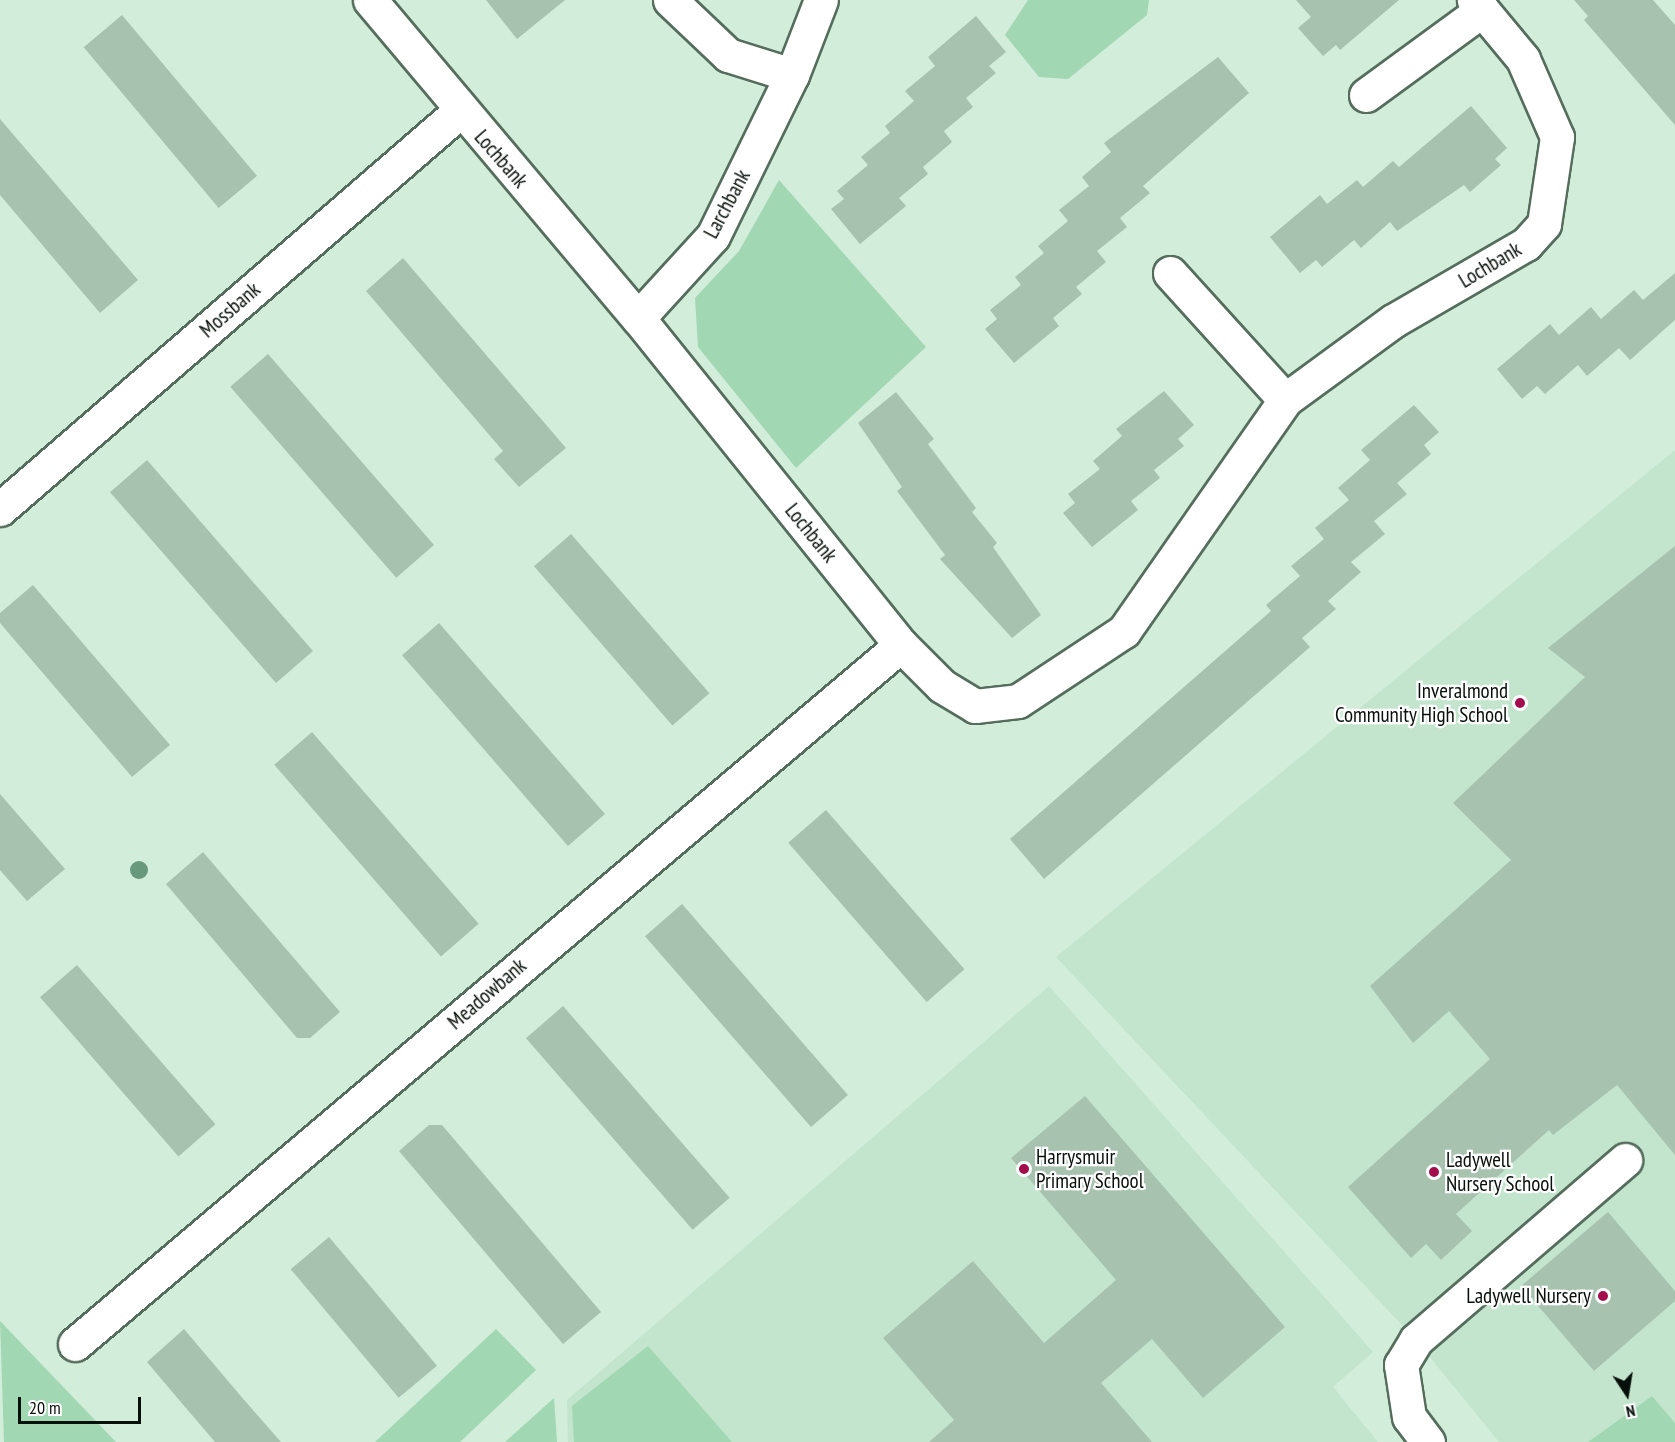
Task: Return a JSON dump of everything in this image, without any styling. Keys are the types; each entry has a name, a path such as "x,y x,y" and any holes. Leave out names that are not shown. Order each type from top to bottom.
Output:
{"street":[{"name":"Lochbank","path":"370,0 460,111 638,318 901,645 942,687 975,706 1018,701 1124,631 1285,400 1394,321 1526,244 1544,224 1557,136 1524,59 1478,5"},
{"path":"670,0 728,55 792,75"},
{"name":"Larchbank","path":"638,318 713,236 792,75 821,0"},
{"path":"1366,95 1478,5"},
{"name":"Mossbank","path":"0,509 460,111"},
{"path":"1170,273 1285,400"},
{"name":"Meadowbank","path":"75,1344 901,645"},
{"path":"1418,1430 1401,1365 1416,1340 1625,1160"}],"shaded area":[{"path":"1028,0 1149,0 1147,15 1068,79 1039,77 1005,35"},
{"path":"779,180 926,347 796,468 698,347 695,298 739,251"},
{"name":"Inveralmond Community High School","path":"1675,450 1675,1423 1652,1397 1588,1442 1499,1442 1416,1340 1056,957"},
{"name":"Harrysmuir Primary School","path":"1049,986 1373,1352 1333,1387 1378,1442 568,1442 567,1400"},
{"path":"0,1321 116,1442 4,1442"},
{"path":"496,1329 536,1370 460,1442 375,1442"},
{"path":"648,1346 732,1442 574,1442 572,1406"},
{"path":"1652,1396 1675,1423 1675,1442 1588,1442"},
{"path":"554,1398 557,1442 505,1442"}],"building":[{"path":"486,0 565,0 517,39"},
{"path":"1296,0 1399,0 1340,50 1336,45 1323,56 1298,28 1311,17"},
{"path":"1574,0 1653,0 1675,25 1675,125 1584,20 1588,16"},
{"path":"122,15 257,176 219,208 84,47"},
{"path":"976,16 1006,52 989,66 996,73 966,98 973,107 944,131 952,142 923,167 928,174 899,198 906,206 860,244 831,209 844,199 837,191 868,165 861,157 890,133 885,126 914,101 905,91 935,66 928,57"},
{"path":"1218,57 1249,93 1143,186 1150,193 1120,218 1127,227 1097,251 1106,262 1076,287 1082,294 1053,318 1059,326 1014,363 985,329 997,319 990,310 1021,285 1015,277 1044,253 1038,246 1068,221 1059,210 1089,186 1082,177 1111,152 1104,143"},
{"path":"1471,106 1507,148 1495,159 1501,165 1470,192 1464,185 1397,231 1390,222 1361,248 1354,240 1322,267 1316,260 1300,273 1270,237 1320,195 1327,204 1357,180 1363,187 1393,161 1399,167"},
{"path":"0,119 138,280 100,313 0,195"},
{"path":"403,258 566,448 519,487 494,459 503,451 366,291"},
{"path":"1675,273 1675,320 1630,360 1619,348 1587,376 1578,365 1545,394 1537,386 1522,399 1497,369 1550,324 1559,335 1591,307 1601,319 1634,290 1643,300"},
{"path":"268,354 434,545 396,578 230,387"},
{"path":"1164,391 1194,425 1178,439 1184,446 1154,470 1160,478 1131,501 1138,510 1092,547 1063,513 1075,503 1068,494 1100,469 1093,461 1122,436 1116,429"},
{"path":"896,392 934,439 928,444 976,508 972,512 997,543 993,547 1041,615 1012,638 940,559 945,555 897,491 902,487 858,423"},
{"path":"1414,405 1439,432 1424,445 1431,454 1397,483 1407,494 1374,521 1385,534 1351,562 1361,572 1328,601 1336,609 1302,638 1310,647 1044,879 1010,839 1271,611 1266,605 1300,576 1291,566 1324,539 1315,528 1349,500 1338,488 1370,460 1361,450"},
{"path":"147,460 313,651 276,683 110,492"},
{"path":"571,534 709,693 672,725 534,566"},
{"path":"1675,546 1675,1155 1617,1085 1553,1135 1549,1130 1456,1214 1472,1231 1441,1260 1426,1244 1411,1258 1348,1187 1490,1059 1449,1011 1413,1043 1370,986 1511,860 1453,803 1585,677 1548,648"},
{"path":"33,585 170,745 132,777 0,623 0,613"},
{"path":"439,623 605,814 568,846 402,655"},
{"path":"312,732 479,924 441,956 274,765"},
{"path":"0,794 65,869 27,901 0,870"},
{"path":"826,810 964,969 927,1002 788,843"},
{"path":"203,852 340,1012 310,1038 297,1038 166,884"},
{"path":"682,904 848,1095 811,1127 645,936"},
{"path":"77,965 215,1124 178,1156 40,997"},
{"path":"563,1006 730,1198 693,1230 526,1038"},
{"path":"1085,1096 1285,1327 1203,1398 1152,1339 1101,1383 1152,1442 929,1442 954,1420 883,1338 973,1261 1044,1343 1116,1280 1011,1158"},
{"path":"429,1125 442,1125 601,1312 563,1344 399,1151"},
{"name":"Ladywell Nursery","path":"1608,1212 1675,1291 1675,1301 1594,1371 1521,1286"},
{"path":"329,1237 437,1366 399,1398 291,1269"},
{"path":"184,1329 281,1442 215,1442 147,1362"}],"place":[{"name":"Inveralmond Community High School","path":"1520,703"},
{"name":"Harrysmuir Primary School","path":"1024,1169"},
{"name":"Ladywell Nursery School","path":"1434,1172"},
{"name":"Ladywell Nursery","path":"1603,1296"}]}
